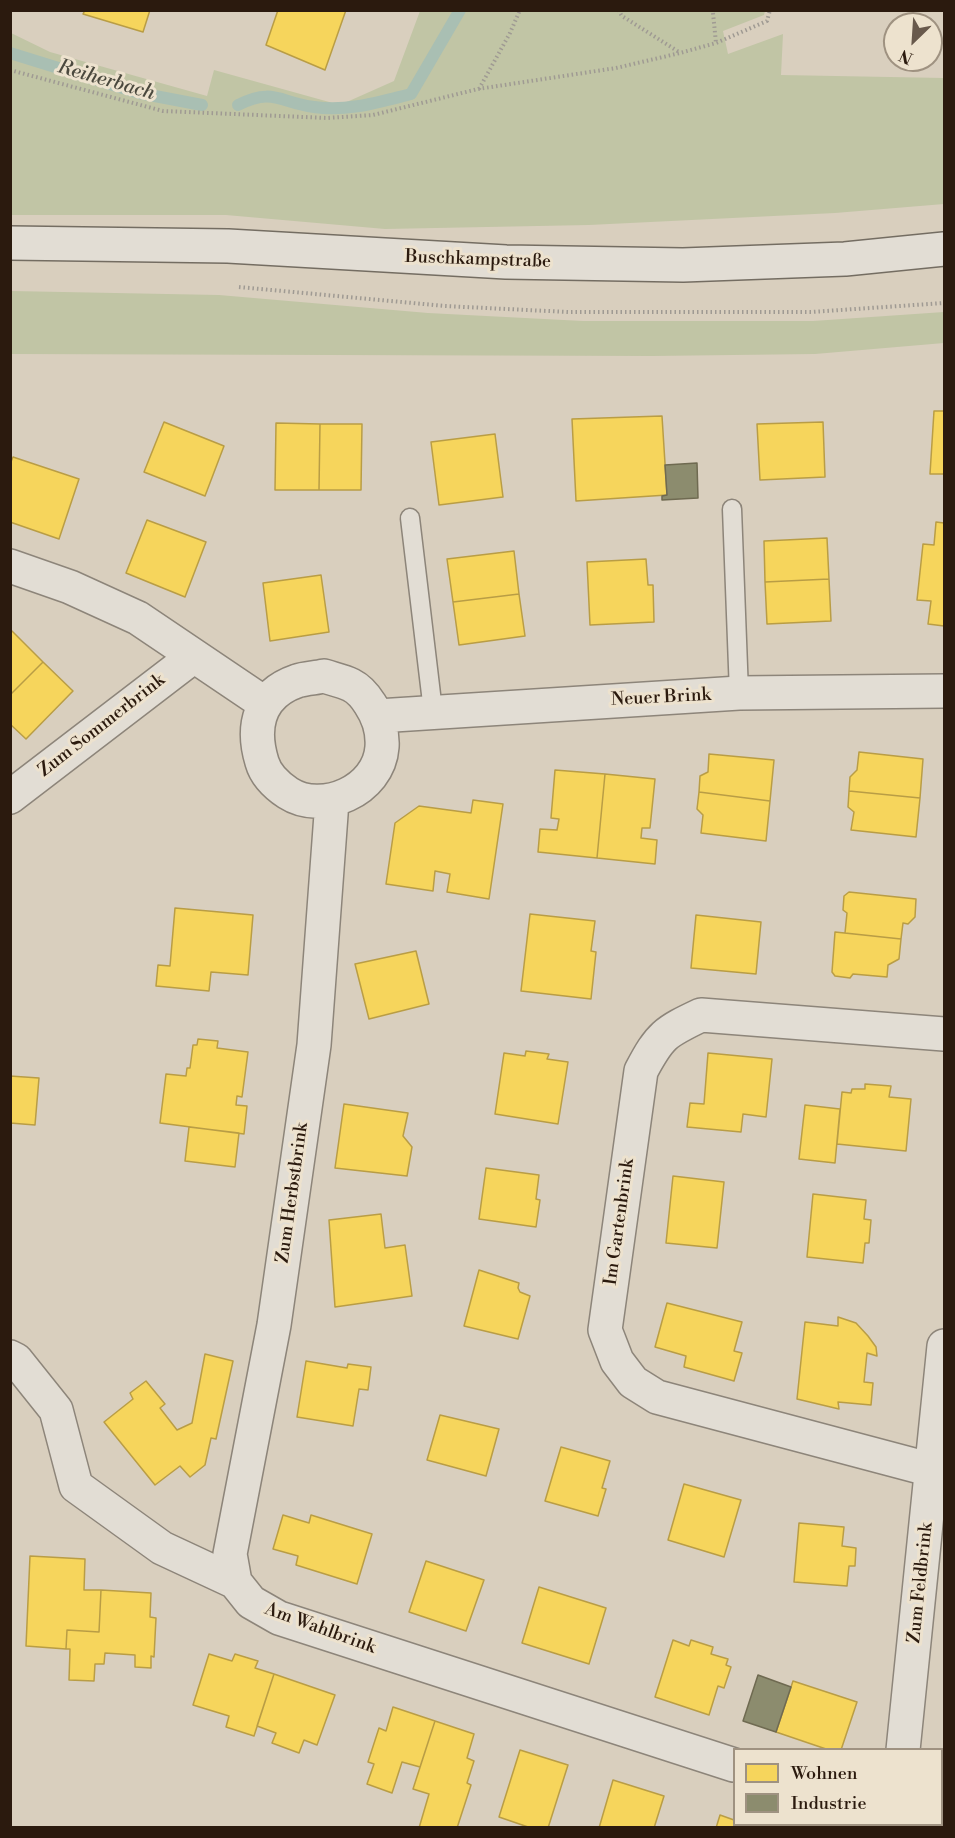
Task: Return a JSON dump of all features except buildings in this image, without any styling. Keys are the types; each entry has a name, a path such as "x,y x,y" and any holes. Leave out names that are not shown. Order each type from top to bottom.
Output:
{"street":[{"name":"Buschkampstraße","path":"10,243 228,246 506,262 683,265 845,259 945,249"},
{"path":"10,566 70,587 138,618 264,704"},
{"name":"Zum Sommerbrink","path":"10,797 194,656"},
{"path":"324,676 350,685 364,695 378,716 382,748 375,769 357,789 332,801 314,802 296,798 276,785 264,770 256,744 258,723 264,704 282,689 298,680 324,676"},
{"name":"Neuer Brink","path":"378,716 739,693 945,691"},
{"name":"Zum Herbstbrink","path":"235,1582 230,1554 274,1325 314,1045 332,801"},
{"name":"Im Gartenbrink","path":"932,1470 657,1397 633,1382 617,1361 605,1330 641,1071 654,1046 670,1029 701,1015 945,1034"},
{"name":"Zum Feldbrink","path":"903,1748 945,1346"},
{"name":"Am Wahlbrink","path":"10,1357 16,1360 56,1410 76,1486 162,1548 235,1582 251,1602 279,1618 733,1764"}],"lane":[{"path":"732,508 739,693"},
{"path":"410,518 433,711"}],"path":[{"path":"478,89 510,33 520,10"},
{"path":"618,10 622,16 680,53"},
{"path":"10,70 163,111 327,118 374,115 478,89 616,68 680,53 716,43 767,21 770,10"},
{"path":"713,13 716,43"}],"green space":[{"path":"420,11 765,11 764,15 723,31 728,54 783,34 781,75 944,78 944,204 835,213 589,225 385,229 226,215 11,215 11,33 50,52 207,96 214,70 340,105 394,81"},
{"path":"11,291 219,295 428,313 583,321 813,321 944,312 944,343 815,354 652,356 11,354"}],"waterway":[{"name":"Reiherbach","path":"238,105 260,97 269,97 314,107 339,108 411,94 460,10"},
{"name":"Reiherbach","path":"10,53 139,93 202,105"}]}
